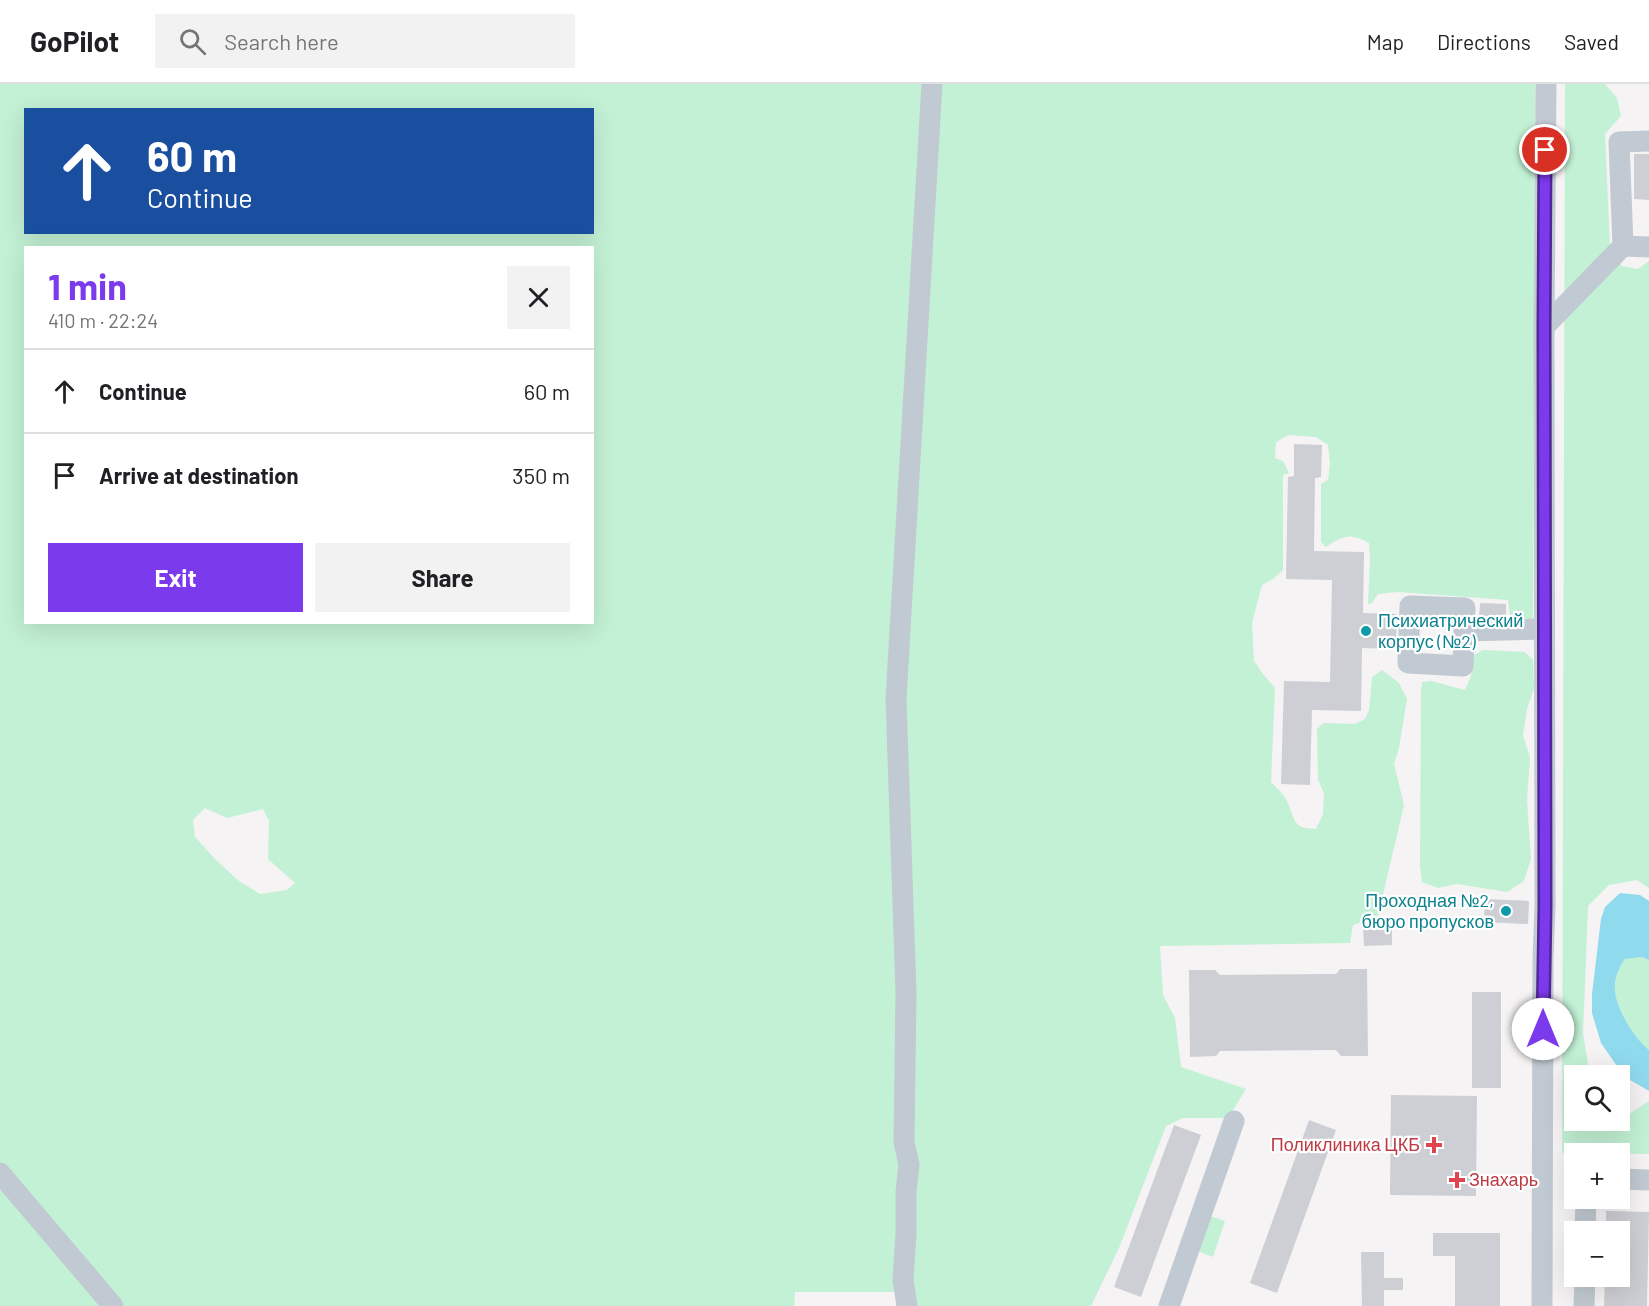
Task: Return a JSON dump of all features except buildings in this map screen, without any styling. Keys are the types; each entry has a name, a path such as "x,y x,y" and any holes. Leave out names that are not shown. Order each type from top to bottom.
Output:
{"lane":[{"path":"907,1306 903,1279 909,1165 904,1142 906,992 896,699 932,84"},
{"path":"1542,1306 1546,84"},
{"path":"1623,246 1619,142 1649,141"},
{"path":"1544,327 1623,246 1649,246"},
{"path":"1464,631 1544,630"},
{"path":"1168,1306 1234,1121"},
{"path":"0,1173 113,1306"},
{"path":"1630,1179 1649,1180"},
{"path":"1584,1287 1584,1306"}],"green space":[{"path":"0,84 1535,84 1533,620 1514,628 1508,600 1398,592 1378,594 1372,603 1368,604 1369,543 1352,537 1343,538 1326,547 1321,542 1321,484 1328,480 1330,464 1328,445 1316,437 1288,435 1276,442 1275,458 1283,461 1289,473 1283,475 1283,570 1262,585 1252,623 1254,661 1275,688 1271,782 1285,798 1298,825 1316,829 1323,814 1324,793 1318,780 1317,729 1324,723 1355,724 1365,719 1369,710 1372,677 1382,670 1399,683 1407,699 1394,764 1404,805 1378,916 1353,925 1350,943 1160,946 1163,995 1175,1018 1181,1067 1246,1089 1228,1118 1183,1118 1166,1126 1119,1248 1091,1306 911,1306 908,1292 795,1292 794,1306 0,1306","holes":["205,808 227,818 263,809 269,821 268,859 295,883 287,890 260,894 239,881 195,837 193,820"]},
{"path":"1565,84 1605,84 1617,98 1621,116 1605,134 1610,248 1622,266 1638,269 1649,261 1649,888 1637,880 1609,885 1588,906 1583,1034 1588,1065 1564,1065 1564,1131 1630,1131 1630,1114 1649,1101 1649,1154 1630,1154 1630,1143 1564,1143 1564,1153 1562,1153"},
{"path":"1483,650 1525,652 1533,660 1534,688 1527,709 1523,735 1530,758 1527,800 1531,859 1524,881 1507,892 1457,884 1438,888 1422,882 1420,865 1422,682 1431,681 1465,690 1471,676 1472,656"},
{"path":"1642,957 1649,960 1649,1050 1627,1023 1619,1007 1615,991 1617,974 1625,959"},
{"path":"1210,1216 1225,1221 1213,1257 1198,1251"}],"water":[{"path":"1620,893 1640,895 1649,901 1649,960 1642,957 1625,959 1617,974 1615,987 1619,1007 1627,1023 1649,1050 1649,1091 1630,1080 1630,1065 1616,1065 1601,1043 1592,1013 1592,994 1601,919 1605,907"}],"place":[{"name":"Психиатрический корпус (№2)","path":"1366,631"},
{"name":"Проходная №2, бюро пропусков","path":"1506,911"},
{"name":"Поликлиника ЦКБ","path":"1434,1145"},
{"name":"Знахарь","path":"1457,1180"}],"route":[{"path":"1543,1029 1545,150"}]}
